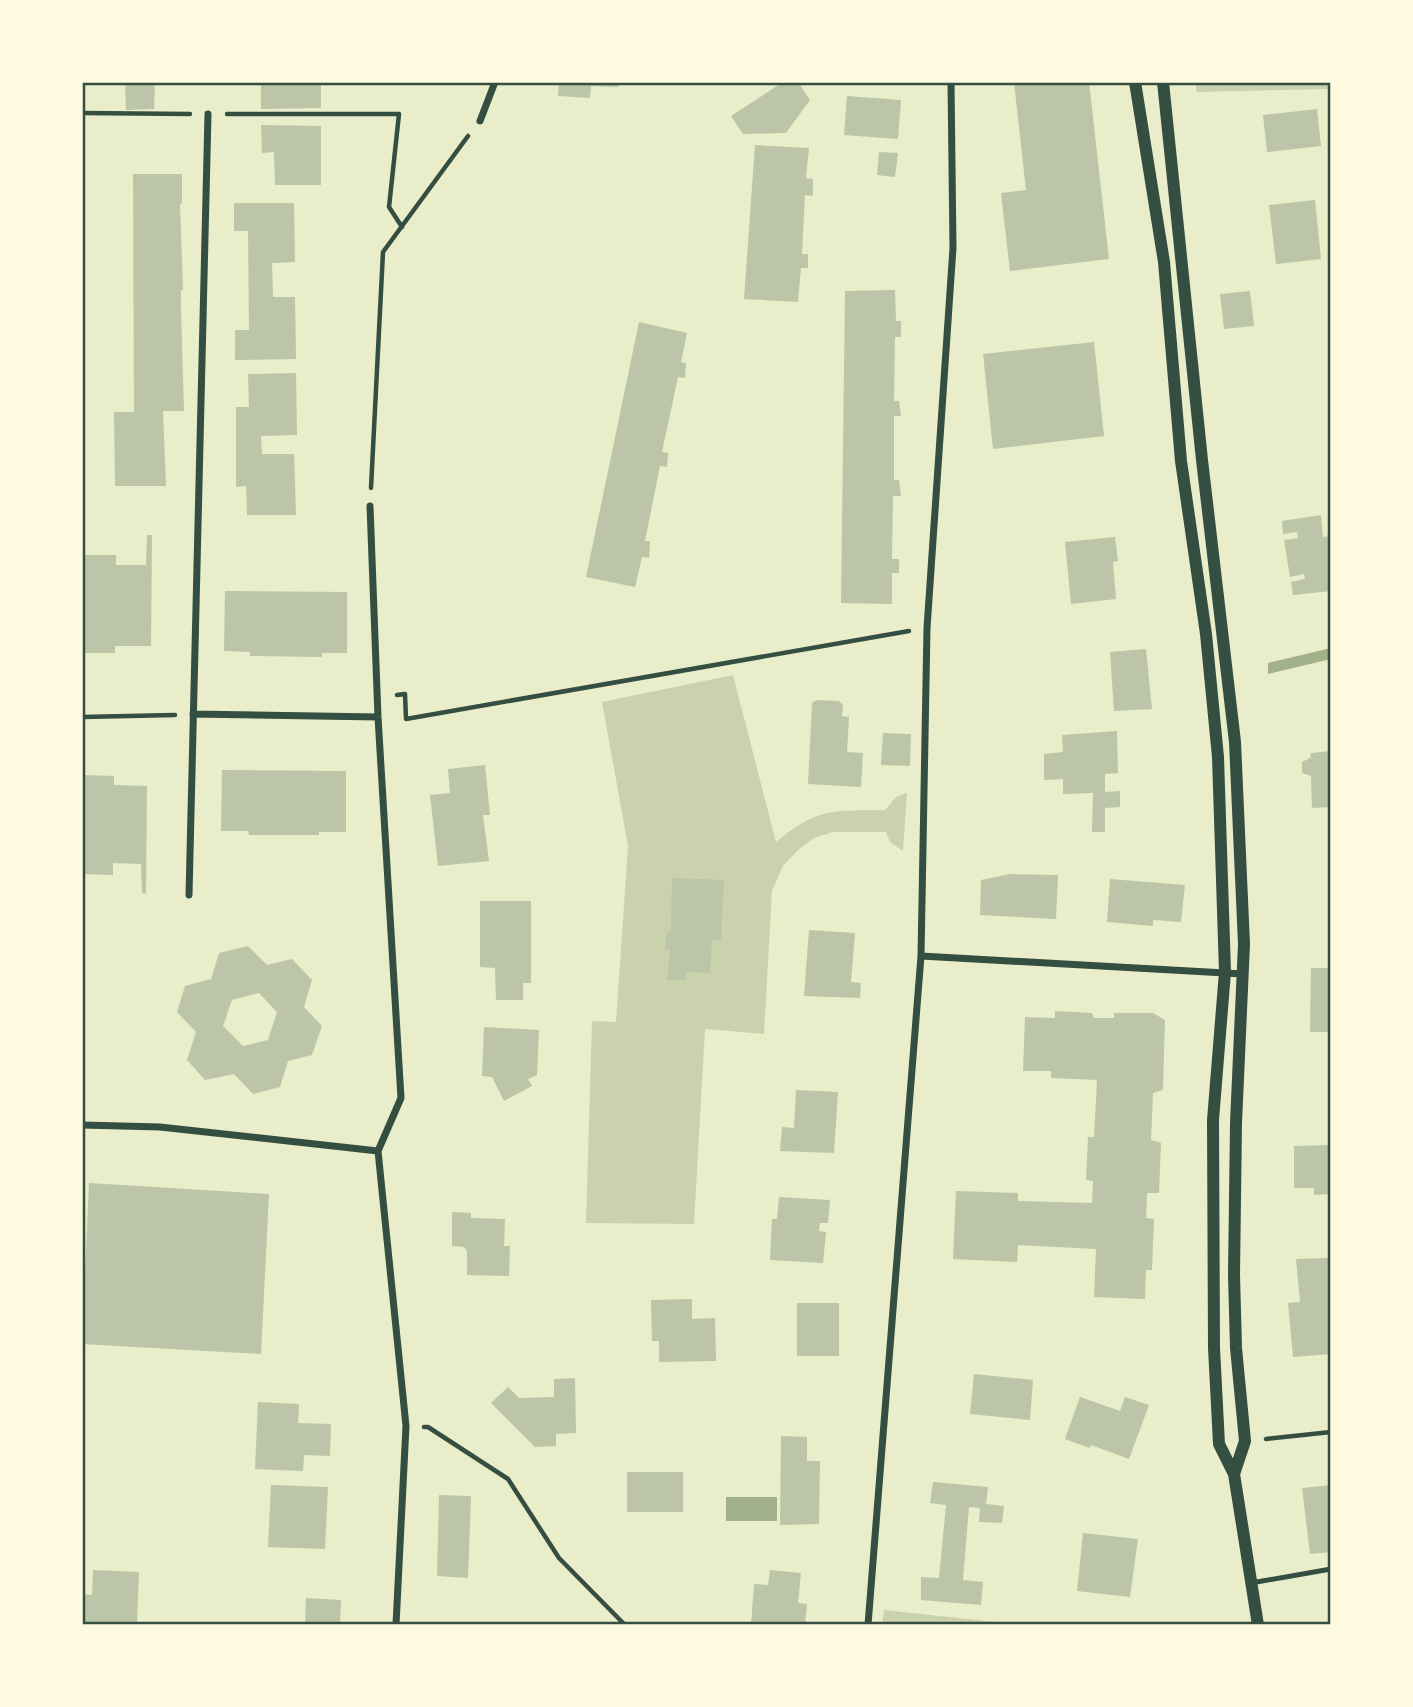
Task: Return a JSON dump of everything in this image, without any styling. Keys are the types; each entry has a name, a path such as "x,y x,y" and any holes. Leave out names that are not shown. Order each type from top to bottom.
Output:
{"street":[{"path":"480,121 495,82"},
{"path":"868,1625 921,956 927,628 953,248 951,82"},
{"path":"1163,82 1202,460 1234,729 1243,918 1234,1275 1236,1348 1245,1441 1234,1474"},
{"path":"1138,83 1164,262 1181,461 1218,757 1225,972 1213,1119 1213,1278 1219,1444 1234,1474 1258,1625"},
{"path":"189,895 208,114"},
{"path":"370,506 378,716 401,1098 378,1151 406,1426 396,1625"},
{"path":"193,714 378,716"},
{"path":"921,956 1242,974"},
{"path":"82,1125 160,1127 378,1151"}],"lane":[{"path":"1251,1583 1331,1569"}],"path":[{"path":"82,113 399,114 389,207 402,228"},
{"path":"370,506 383,252 480,121"},
{"path":"406,719 927,628"},
{"path":"82,717 193,714"},
{"path":"406,1426 428,1427 508,1479 558,1558 625,1625"},
{"path":"1245,1441 1331,1432"}],"shaded area":[{"path":"1195,82 1331,82 1331,89 1197,92"},
{"path":"1331,648 1331,659 1268,674 1268,663"},
{"path":"733,675 776,842 815,817 839,811 885,810 896,797 907,793 903,851 890,842 886,832 833,832 814,838 783,866 772,891 764,1034 705,1029 694,1224 586,1223 592,1021 616,1022 628,846 602,702"},
{"path":"726,1497 777,1497 777,1521 726,1521"},
{"path":"884,1610 1022,1625 882,1625"}],"building":[{"path":"125,82 155,82 154,109 126,110"},
{"path":"321,82 321,108 261,109 261,83"},
{"path":"559,82 618,82 618,87 591,86 590,98 558,96"},
{"path":"783,82 798,82 810,100 786,133 743,134 731,116"},
{"path":"1014,82 1089,82 1109,259 1010,271 1001,193 1026,190"},
{"path":"847,96 901,100 898,139 844,135"},
{"path":"1317,109 1321,146 1267,152 1263,115"},
{"path":"261,125 321,126 321,185 275,185 274,152 262,153"},
{"path":"755,145 809,148 806,178 813,179 813,196 805,195 802,254 808,254 808,268 801,268 798,302 744,299"},
{"path":"879,152 898,153 895,177 877,175"},
{"path":"133,174 182,174 180,204 184,411 163,411 166,486 115,486 114,412 134,412"},
{"path":"1315,200 1321,259 1276,264 1269,205"},
{"path":"234,203 294,203 295,262 272,263 273,297 295,297 296,359 235,360 235,330 249,330 248,231 234,231"},
{"path":"895,290 896,321 901,321 901,337 895,337 894,401 899,401 901,416 894,416 894,480 899,480 901,496 893,496 892,559 899,559 899,573 892,573 892,604 841,603 845,291"},
{"path":"1250,291 1254,326 1224,329 1220,294"},
{"path":"639,322 687,333 681,362 686,363 685,378 678,377 662,452 668,453 667,467 660,466 645,541 650,541 649,558 642,557 635,587 586,577"},
{"path":"1094,342 1104,436 993,449 983,354"},
{"path":"296,373 297,435 261,436 262,454 294,454 296,515 247,515 246,486 236,487 236,407 249,407 248,374"},
{"path":"1321,515 1323,537 1331,536 1331,591 1293,595 1291,582 1305,579 1304,574 1290,577 1284,540 1298,538 1297,532 1283,534 1282,521"},
{"path":"147,535 152,535 151,646 115,646 115,653 82,653 84,555 116,555 116,565 146,565"},
{"path":"1115,537 1118,561 1113,562 1116,599 1071,604 1065,542"},
{"path":"225,591 347,592 347,653 322,653 322,657 250,656 250,652 224,651"},
{"path":"1146,649 1152,709 1114,711 1110,652"},
{"path":"817,700 839,701 843,705 842,716 849,717 847,752 863,753 861,787 808,784 812,703"},
{"path":"1117,731 1118,773 1105,774 1105,792 1120,791 1120,807 1105,808 1105,832 1092,832 1093,793 1063,794 1063,779 1044,780 1044,754 1063,752 1062,735"},
{"path":"883,733 911,734 910,766 881,765"},
{"path":"1331,751 1331,807 1312,808 1311,776 1302,773 1302,762 1310,758 1311,753"},
{"path":"485,765 490,815 483,815 489,861 438,866 430,795 450,793 448,769"},
{"path":"222,770 346,771 346,832 319,832 319,835 249,835 248,831 221,831"},
{"path":"82,775 114,776 114,785 147,786 146,894 142,893 141,864 113,863 113,875 82,874"},
{"path":"1010,874 1058,875 1056,919 980,915 981,880"},
{"path":"672,878 724,880 721,940 712,940 710,973 686,972 685,980 667,980 670,950 665,949 667,931 671,931"},
{"path":"1110,879 1185,885 1181,922 1153,920 1153,926 1107,922"},
{"path":"480,901 531,901 531,983 523,983 523,1000 496,1000 495,968 480,967"},
{"path":"809,930 855,933 851,982 861,983 860,998 804,996"},
{"path":"248,946 267,965 292,959 312,980 304,1007 322,1026 312,1055 288,1061 280,1087 253,1094 234,1074 205,1080 187,1060 196,1032 177,1012 185,986 211,979 219,953","holes":["259,993 277,1012 268,1040 243,1046 223,1026 232,1000"]},
{"path":"1311,968 1331,968 1331,1032 1310,1032"},
{"path":"1055,1011 1092,1013 1094,1018 1114,1018 1114,1013 1153,1013 1165,1020 1163,1090 1153,1093 1151,1140 1161,1143 1159,1193 1147,1193 1146,1218 1154,1219 1152,1270 1146,1270 1145,1299 1094,1297 1096,1249 1018,1245 1017,1262 953,1259 956,1191 1018,1193 1018,1201 1092,1203 1093,1181 1086,1180 1088,1137 1094,1137 1097,1080 1051,1078 1051,1071 1023,1071 1025,1017 1055,1018"},
{"path":"484,1027 539,1030 537,1075 528,1079 532,1086 504,1101 492,1077 482,1076"},
{"path":"796,1090 838,1092 834,1153 780,1151 782,1127 794,1128"},
{"path":"1331,1145 1331,1194 1314,1195 1314,1188 1294,1188 1294,1146"},
{"path":"89,1183 269,1194 261,1354 82,1344"},
{"path":"779,1197 830,1200 828,1223 820,1223 819,1231 826,1232 823,1263 770,1260 772,1219 777,1219"},
{"path":"452,1212 471,1213 471,1218 505,1219 504,1246 510,1246 509,1276 467,1275 467,1251 464,1247 452,1246"},
{"path":"1328,1258 1331,1354 1293,1357 1288,1303 1300,1302 1296,1259"},
{"path":"692,1299 692,1319 715,1318 716,1361 659,1362 659,1341 652,1341 651,1300"},
{"path":"797,1303 839,1303 839,1356 797,1356"},
{"path":"974,1374 1033,1380 1030,1420 970,1414"},
{"path":"575,1378 576,1433 556,1434 556,1446 535,1447 491,1403 508,1387 519,1398 554,1397 554,1379"},
{"path":"1080,1397 1120,1411 1125,1397 1149,1405 1129,1459 1065,1439"},
{"path":"258,1402 299,1404 298,1423 331,1424 330,1456 304,1455 303,1471 255,1469"},
{"path":"781,1436 807,1437 807,1461 820,1461 819,1524 780,1525"},
{"path":"627,1472 683,1472 683,1512 627,1512"},
{"path":"933,1482 988,1487 986,1504 1004,1506 1002,1523 979,1522 980,1508 969,1507 963,1580 983,1582 981,1605 921,1600 921,1577 939,1578 946,1505 930,1503"},
{"path":"271,1485 328,1487 325,1549 268,1547"},
{"path":"1331,1485 1331,1552 1310,1554 1302,1488"},
{"path":"439,1495 471,1496 468,1578 437,1576"},
{"path":"1083,1533 1138,1539 1130,1597 1077,1591"},
{"path":"93,1570 139,1572 137,1625 82,1625 82,1594 92,1595"},
{"path":"770,1570 801,1573 798,1603 807,1604 805,1625 751,1625 754,1584 768,1585"},
{"path":"306,1598 341,1600 340,1625 305,1625"}]}
